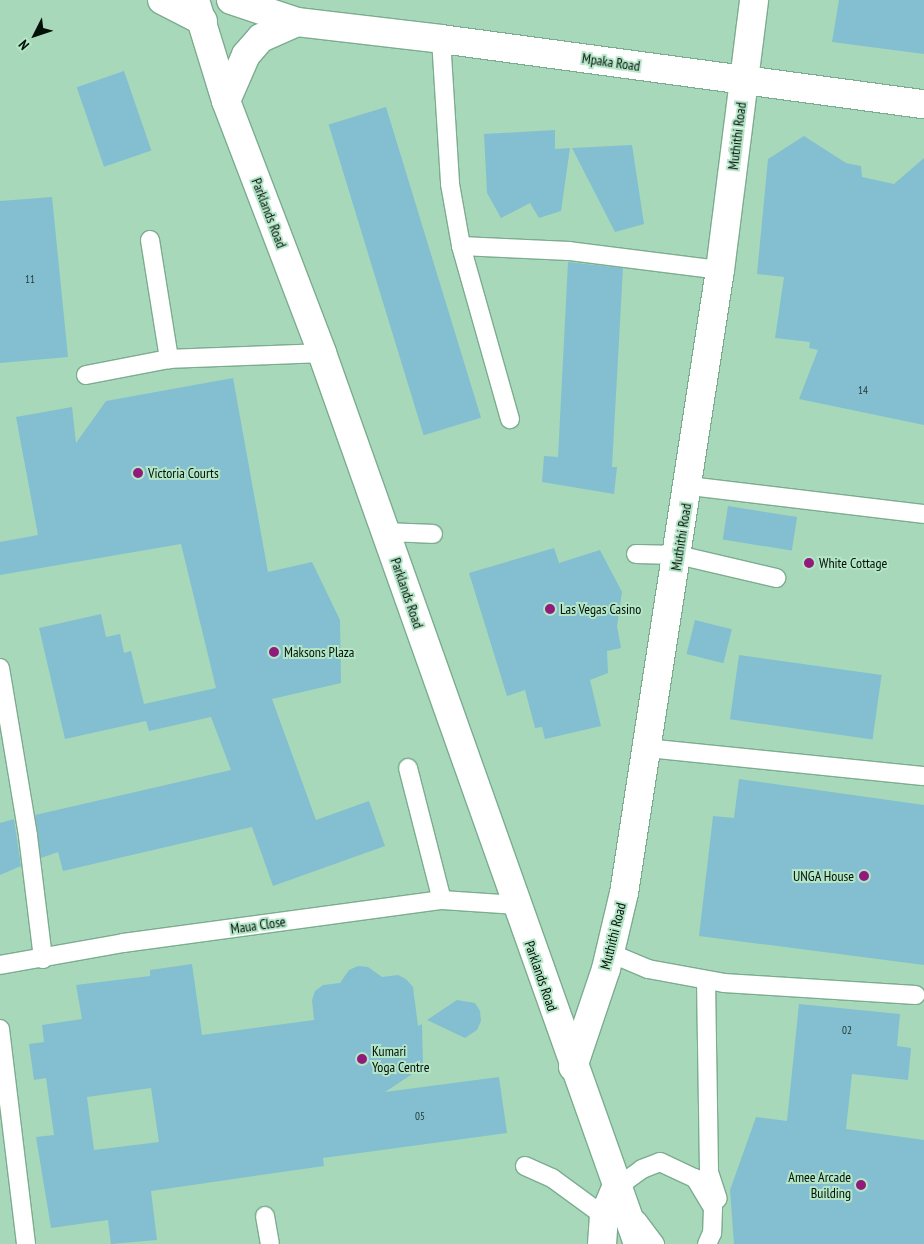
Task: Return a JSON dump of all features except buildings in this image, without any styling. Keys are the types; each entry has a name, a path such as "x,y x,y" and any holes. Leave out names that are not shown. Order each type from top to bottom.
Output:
{"street":[{"path":"162,0 199,11"},
{"name":"Mpaka Road","path":"231,0 297,22 441,38 924,104"},
{"name":"Muthithi Road","path":"573,1067 610,953 624,894 689,486 720,270 754,0"},
{"name":"Parklands Road","path":"199,11 226,100 322,353 573,1067 638,1244"},
{"path":"226,100 246,55 261,38 297,22"},
{"path":"602,1244 604,1216 616,1188"}],"lane":[{"path":"441,38 450,184 461,246 510,419"},
{"path":"150,240 169,359"},
{"path":"461,246 569,251 720,270"},
{"path":"86,375 169,359 322,353"},
{"path":"689,486 924,514"},
{"path":"386,532 433,534"},
{"path":"636,554 678,555 776,578"},
{"path":"0,668 28,836 43,959"},
{"path":"647,748 924,776"},
{"path":"408,768 442,900"},
{"name":"Maua Close","path":"0,965 43,959 123,943 442,900 517,905"},
{"path":"610,953 648,969 706,980 916,995"},
{"path":"706,980 709,1172 718,1199"},
{"path":"0,1029 26,1244"},
{"path":"655,1244 616,1188 642,1169 660,1162 695,1178 713,1208 712,1232 706,1244"},
{"path":"525,1166 552,1178 604,1216"},
{"path":"265,1216 270,1244"}],"place":[{"name":"Victoria Courts","path":"138,473"},
{"name":"White Cottage","path":"809,563"},
{"name":"Las Vegas Casino","path":"550,609"},
{"name":"Maksons Plaza","path":"274,652"},
{"name":"UNGA House","path":"864,876"},
{"name":"Kumari Yoga Centre","path":"362,1059"},
{"name":"Amee Arcade Building","path":"861,1185"}]}
